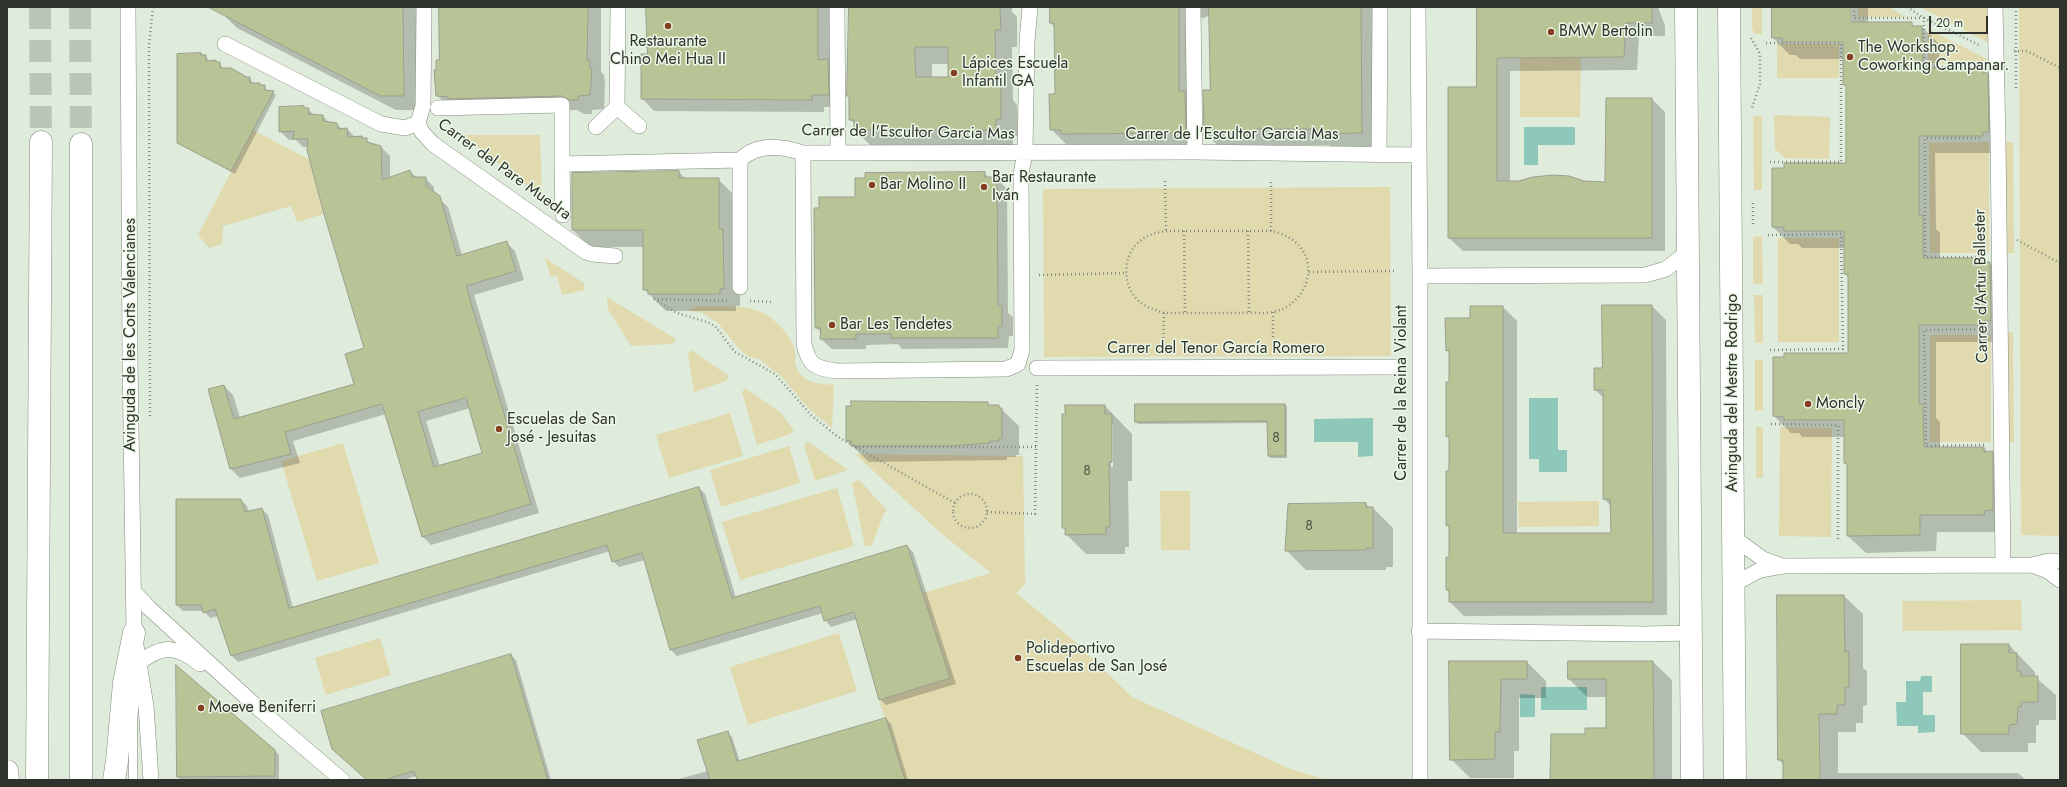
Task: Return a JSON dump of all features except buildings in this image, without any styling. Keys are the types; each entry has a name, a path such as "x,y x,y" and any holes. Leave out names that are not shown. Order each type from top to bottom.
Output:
{"main road":[{"path":"1686,7 1692,780"},
{"name":"Avinguda del Mestre Rodrigo","path":"1729,7 1735,780"},
{"path":"38,780 41,142"},
{"path":"81,144 81,780"},
{"path":"114,780 124,683 134,633"},
{"path":"7,771 8,780"}],"street":[{"name":"Avinguda de les Corts Valencianes","path":"128,7 134,633 146,706 151,780"},
{"path":"418,123 423,106 424,7"},
{"path":"596,127 617,107 618,7"},
{"path":"836,7 838,152"},
{"path":"1022,7 1027,41"},
{"path":"803,153 804,344 807,357 812,364 823,369 837,371 1006,369 1018,364 1022,350 1021,174 1025,152 1027,41 1030,7"},
{"path":"1194,7 1195,152"},
{"path":"1379,155 1380,7"},
{"name":"Carrer de la Reina Violant","path":"1418,7 1420,276 1420,780"},
{"name":"Carrer d'Artur Ballester","path":"1995,7 2000,257 2003,565"},
{"name":"Carrer del Pare Muedra","path":"225,44 381,124 405,128 418,123 422,132 433,144 586,252 615,256"},
{"path":"438,108 562,105 563,215"},
{"path":"617,107 639,126"},
{"name":"Carrer de l'Escultor Garcia Mas","path":"740,160 748,153 760,148 782,148 803,153 1195,152 1418,155"},
{"path":"562,164 740,160 740,287"},
{"path":"1420,276 1645,275 1666,269 1689,251"},
{"name":"Carrer del Tenor García Romero","path":"1037,368 1396,366"},
{"path":"1734,538 1763,559 1783,566"},
{"path":"1734,584 1760,570 1783,566 2032,565 2049,561 2060,561"},
{"path":"2032,565 2048,571 2060,580"},
{"path":"133,591 149,608 258,708 342,780"},
{"path":"1419,631 1646,634 1690,633"},
{"path":"139,663 152,653 172,648 188,654 258,708"}],"lane":[{"name":"Avinguda de les Corts Valencianes","path":"133,780 133,720 139,663"}],"path":[{"path":"150,419 149,46 153,7"},
{"path":"1854,7 1854,18 1924,18"},
{"path":"1907,7 1924,18 1996,52 2027,51 2060,68"},
{"path":"1924,18 1924,67 1997,68"},
{"path":"1750,35 1760,54 1760,84 1752,108"},
{"path":"1766,43 1841,43 1841,162 1768,162"},
{"path":"1998,138 1925,138 1925,256 2000,257"},
{"path":"1165,181 1166,231"},
{"path":"1271,182 1271,231"},
{"path":"1166,231 1184,231 1271,231 1291,238 1300,247 1306,258 1309,272 1301,295 1292,304 1272,312 1164,313 1141,303 1132,292 1126,279 1126,265 1131,252 1140,241 1152,234 1166,231"},
{"path":"1184,231 1185,313"},
{"path":"1248,231 1249,312"},
{"path":"1768,235 1842,234 1843,349 1770,350"},
{"path":"2017,240 2060,263"},
{"path":"1309,272 1396,271"},
{"path":"1037,275 1127,273"},
{"path":"730,301 654,299 677,313 715,326 735,352 775,374 811,416 838,438 955,503"},
{"path":"745,301 774,302"},
{"path":"1272,312 1274,367"},
{"path":"1163,367 1164,313"},
{"path":"2001,329 1924,330 1926,446 2002,444"},
{"path":"987,512 1035,514 1037,368"},
{"path":"1771,424 1838,425 1838,541"},
{"path":"854,447 1036,447"},
{"path":"974,495 984,501 987,512 986,517 979,526 968,528 963,527 955,519 953,508 955,503 963,496 974,495"}],"shaded area":[{"path":"1752,7 1762,7 1762,34 1755,34 1752,29"},
{"path":"1858,7 1890,7 1905,17 1858,17"},
{"path":"1920,7 1989,7 1989,43 1922,8"},
{"path":"2019,7 2060,7 2060,536 2021,535"},
{"path":"1928,29 1989,60 1989,65 1928,63"},
{"path":"1777,44 1839,44 1839,78 1777,78"},
{"path":"1581,57 1580,117 1520,117 1520,58"},
{"path":"1774,115 1830,117 1829,159 1785,158 1775,149"},
{"path":"1753,116 1762,116 1762,190 1754,190"},
{"path":"253,130 310,160 324,214 297,222 291,206 223,226 222,244 209,248 198,235"},
{"path":"462,135 540,135 542,197"},
{"path":"1989,142 1989,253 1930,253 1929,143"},
{"path":"2005,142 2013,142 2014,253 2006,253"},
{"path":"1390,187 1391,356 1044,357 1043,189"},
{"path":"1762,236 1763,284 1753,284 1753,237"},
{"path":"1778,238 1839,238 1839,342 1778,342"},
{"path":"545,258 584,283 585,290 562,295 557,276 551,277"},
{"path":"1754,295 1763,295 1763,343 1755,343"},
{"path":"607,297 676,339 673,344 631,346 608,309"},
{"path":"698,306 745,307 759,311 776,322 786,333 793,345 795,364 798,372 812,382 834,385 832,428 809,409 781,376 759,359 749,357 740,350 718,323 702,313 688,310"},
{"path":"2005,332 2013,332 2014,442 2006,442"},
{"path":"1930,335 1991,335 1991,442 1930,442"},
{"path":"691,350 729,376 726,381 694,392 688,354"},
{"path":"1755,360 1763,360 1763,410 1755,411"},
{"path":"745,388 780,412 794,430 790,434 757,445 742,392"},
{"path":"730,413 743,456 669,478 656,435"},
{"path":"1756,427 1763,427 1763,478 1756,478"},
{"path":"1780,427 1832,428 1831,537 1779,536"},
{"path":"807,441 848,470 815,481 804,446"},
{"path":"343,443 379,563 317,581 281,461"},
{"path":"789,446 800,483 721,507 710,470"},
{"name":"Polideportivo Escuelas de San José","path":"855,454 1023,456 1025,584 1016,593 1072,639 1132,697 1288,768 1327,780 905,780 879,700 950,678 923,593 991,573 943,535"},
{"path":"859,480 887,510 884,513 872,545 865,547 852,483"},
{"path":"837,488 854,546 740,580 722,522"},
{"path":"1160,491 1190,491 1190,550 1161,550"},
{"path":"1599,501 1599,526 1519,527 1518,502"},
{"path":"2021,600 2022,630 1903,631 1902,601"},
{"path":"839,633 857,691 748,725 730,667"},
{"path":"380,638 391,675 326,695 315,658"}],"water":[{"path":"1524,127 1575,127 1575,145 1538,145 1538,165 1524,165"},
{"path":"1529,398 1558,398 1558,450 1567,450 1567,472 1539,472 1539,459 1529,459"},
{"path":"1373,418 1373,456 1358,457 1358,442 1314,442 1314,419"},
{"path":"1921,676 1932,676 1932,692 1923,692 1923,715 1935,715 1935,732 1918,733 1918,726 1897,726 1896,702 1906,702 1906,681 1920,681"},
{"path":"1541,687 1587,687 1587,710 1541,710"},
{"path":"1520,694 1535,695 1535,717 1520,717"}],"tunnel":[{"path":"40,7 41,142"},
{"path":"80,7 81,144"}],"place":[{"name":"Restaurante Chino Mei Hua II","path":"668,26"},
{"name":"BMW Bertolin","path":"1551,32"},
{"name":"The Workshop. Coworking Campanar.","path":"1850,57"},
{"name":"Lápices Escuela Infantil GA","path":"954,73"},
{"name":"Bar Molino II","path":"872,185"},
{"name":"Bar Restaurante Iván","path":"984,187"},
{"name":"Bar Les Tendetes","path":"832,325"},
{"name":"Moncly","path":"1808,404"},
{"name":"Escuelas de San José - Jesuitas","path":"499,429"},
{"name":"Polideportivo Escuelas de San José","path":"1018,658"},
{"name":"Moeve Beniferri","path":"201,708"}]}
